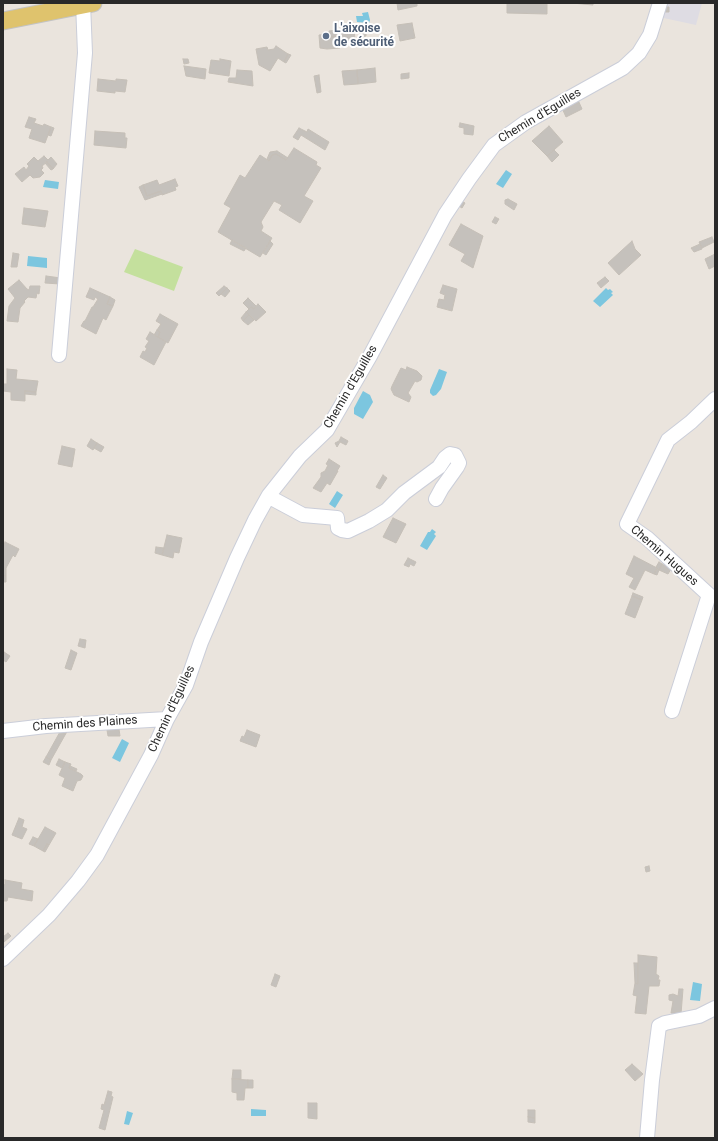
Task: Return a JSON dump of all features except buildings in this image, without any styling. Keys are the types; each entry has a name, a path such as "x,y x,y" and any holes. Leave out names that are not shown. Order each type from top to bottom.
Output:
{"main road":[{"path":"3,21 87,4"}],"street":[{"name":"Chemin d'Eguilles","path":"3,959 49,916 97,855 151,755 167,718 186,685 201,642 255,520 269,495 300,456 327,430 370,356 445,215 494,145 526,122 623,68 639,53 650,35 660,3"},
{"path":"59,354 85,53 87,4"},
{"name":"Chemin Hugues","path":"672,711 709,595 647,538 627,524 668,440 691,422 715,398"},
{"path":"269,495 275,500 303,515 337,518 338,528 348,531 369,522 387,510 404,493 439,466 445,458 450,454 455,455 459,463 436,499"},
{"name":"Chemin des Plaines","path":"3,731 46,726 167,718"},
{"path":"647,1138 652,1080 659,1026 665,1023 699,1016 715,1008"}],"shaded area":[{"path":"663,3 702,3 696,25 659,17"}],"green space":[{"path":"135,249 183,267 174,291 124,272"}],"water":[{"path":"368,12 370,20 369,23 357,22 356,16 363,16 362,13"},
{"path":"506,170 512,174 503,188 496,184"},
{"path":"45,180 59,182 58,189 43,187"},
{"path":"28,256 47,258 47,268 27,266"},
{"path":"606,288 613,292 611,293 613,295 600,307 593,301"},
{"path":"439,369 447,372 441,389 436,395 433,396 430,393 430,390"},
{"path":"363,391 370,395 373,402 363,419 354,414 354,408"},
{"path":"337,491 343,495 335,508 329,504"},
{"path":"432,529 436,532 434,534 436,536 427,550 420,546 428,532"},
{"path":"122,739 129,743 120,762 112,758"},
{"path":"693,982 702,984 700,1001 690,1000"},
{"path":"251,1109 266,1110 266,1116 251,1116"},
{"path":"127,1111 133,1113 129,1125 124,1124"}],"place":[{"name":"L'aixoise de sécurité","path":"326,36"}]}
